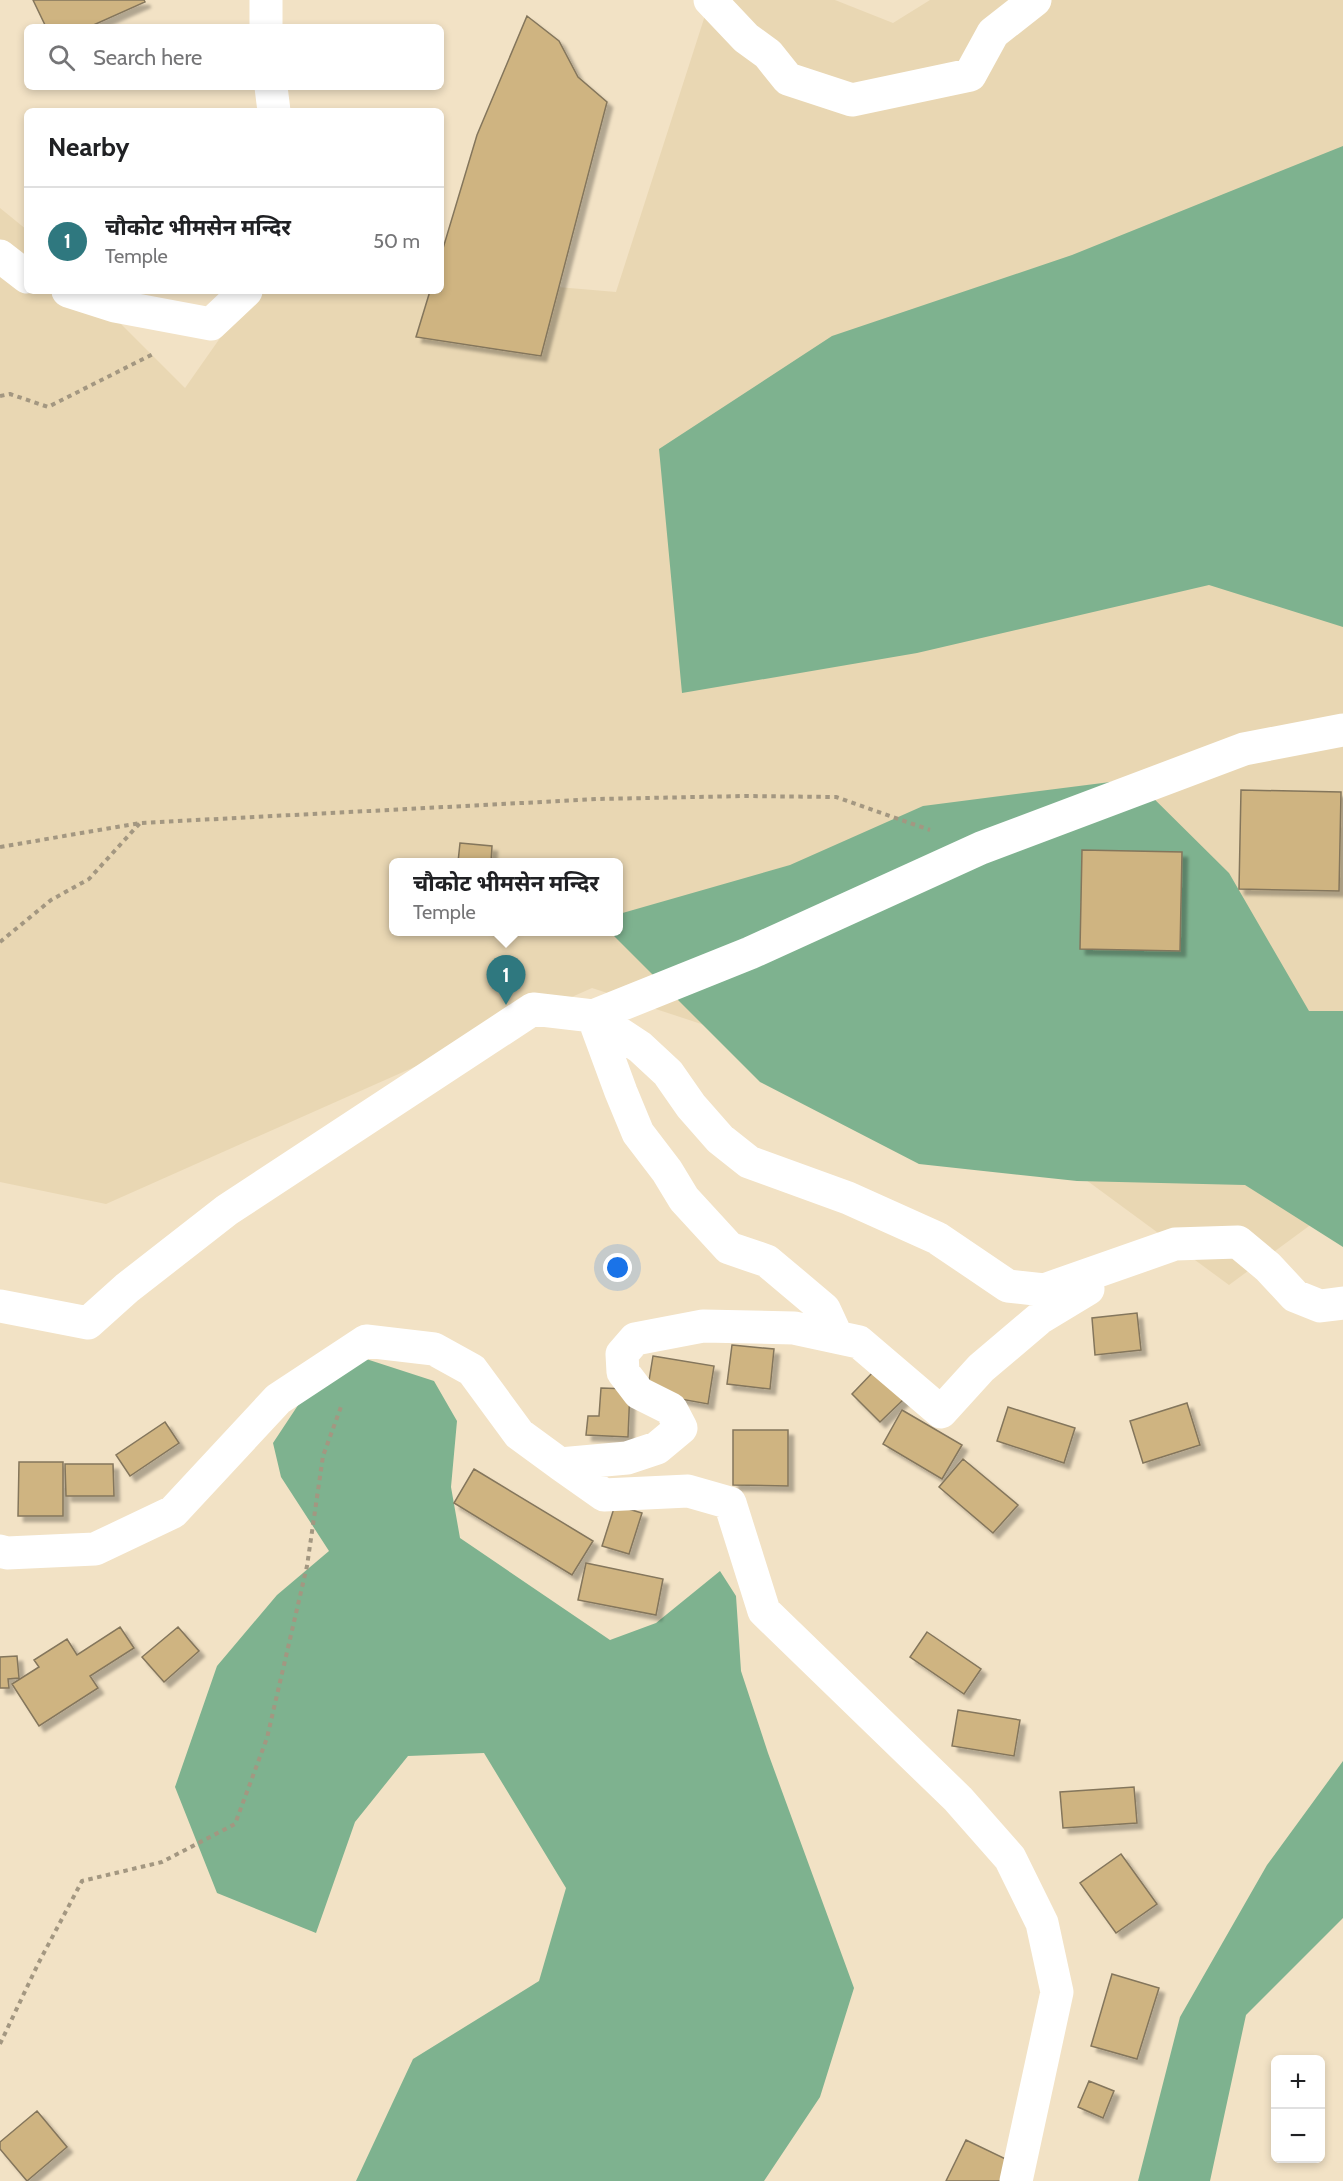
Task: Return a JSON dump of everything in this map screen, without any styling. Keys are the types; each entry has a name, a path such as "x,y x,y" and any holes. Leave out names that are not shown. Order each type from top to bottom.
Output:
{"street":[{"path":"266,0 266,24"},
{"path":"711,0 746,38 768,54 788,79 852,100 970,75 993,33 1035,0"},
{"path":"271,90 274,108"},
{"path":"0,256 24,275"},
{"path":"77,294 115,306 211,324 243,294"},
{"path":"593,1016 750,952 981,848 1244,750 1343,730"},
{"path":"0,1306 88,1323 127,1288 227,1210 533,1010 593,1016 640,1047 668,1073 691,1106 720,1139 749,1162 848,1198 937,1238 1008,1286 1044,1290 1175,1244 1238,1242 1268,1267 1295,1296 1320,1306 1343,1303"},
{"path":"593,1016 638,1133 667,1171 684,1199 729,1248 767,1261 825,1309 837,1337"},
{"path":"560,1464 627,1458 657,1448 681,1428 671,1409 639,1393 623,1372 622,1354 634,1339 703,1326 794,1328 859,1342 942,1412 981,1368 1040,1318 1145,1254"},
{"path":"0,1551 7,1553 95,1549 173,1512 278,1399 366,1341 434,1348 472,1370 519,1434 604,1495 688,1491 730,1503 764,1611 958,1799 1010,1858 1042,1923 1057,1992 1016,2181"}],"path":[{"path":"0,396 10,394 48,407 160,350"},
{"path":"0,847 140,823 598,799 745,796 836,797 981,848"},
{"path":"0,942 51,900 89,879 140,823"},
{"path":"0,2044 38,1964 82,1881 162,1862 235,1824 267,1738 306,1566 323,1456 366,1341"}],"shaded area":[{"path":"710,0 835,0 893,23 930,0 1343,0 1343,1201 1229,1285 1014,1127 592,988 106,1204 0,1182 0,208 24,228 24,294 91,294 185,388 251,294 444,294 444,277 616,292"}],"green space":[{"path":"1343,146 1343,627 1209,585 917,653 682,693 659,449 832,336 1072,255"},
{"path":"1134,779 1229,873 1309,1011 1343,1011 1343,1247 1245,1185 1077,1181 919,1164 760,1082 614,936 623,936 623,913 790,865 923,806"},
{"path":"360,1357 434,1381 457,1421 451,1487 460,1538 610,1640 656,1623 720,1571 736,1596 741,1671 768,1753 854,1988 820,2097 764,2181 356,2181 413,2059 539,1981 566,1888 484,1753 408,1756 355,1822 316,1933 217,1893 175,1787 217,1666 277,1595 329,1551 281,1477 273,1443 316,1378"},
{"path":"1343,1761 1343,1918 1246,2015 1210,2181 1138,2181 1180,2017 1267,1865"}],"building":[{"path":"33,0 144,0 145,2 96,24 45,24"},
{"path":"527,16 559,41 578,77 607,102 541,356 416,337 429,294 444,294 444,245 477,135"},
{"path":"1241,790 1341,792 1339,891 1239,889"},
{"path":"460,843 492,846 491,858 458,858"},
{"path":"1082,850 1182,852 1180,951 1080,949"},
{"path":"1137,1313 1141,1350 1095,1355 1092,1318"},
{"path":"732,1345 774,1349 770,1389 727,1384"},
{"path":"653,1356 714,1366 708,1404 647,1393"},
{"path":"875,1370 904,1399 880,1422 852,1394"},
{"path":"601,1388 630,1389 628,1437 586,1435 588,1416 599,1416"},
{"path":"1187,1403 1200,1445 1143,1463 1130,1421"},
{"path":"1008,1407 1075,1428 1064,1463 997,1441"},
{"path":"902,1410 962,1445 942,1479 883,1444"},
{"path":"165,1422 179,1443 130,1476 116,1455"},
{"path":"733,1430 788,1430 788,1486 733,1485"},
{"path":"963,1459 1018,1505 993,1533 939,1487"},
{"path":"19,1462 63,1462 63,1516 18,1516"},
{"path":"65,1464 113,1464 114,1496 66,1496"},
{"path":"474,1469 593,1541 572,1575 454,1503"},
{"path":"615,1505 642,1513 629,1554 602,1546"},
{"path":"586,1563 663,1579 656,1615 578,1600"},
{"path":"120,1627 134,1648 90,1676 98,1688 39,1726 12,1684 39,1667 34,1660 67,1639 77,1655"},
{"path":"178,1627 199,1651 164,1682 142,1657"},
{"path":"927,1632 981,1669 964,1694 910,1657"},
{"path":"17,1656 19,1678 8,1679 9,1688 0,1688 0,1657"},
{"path":"958,1710 1020,1720 1014,1756 952,1746"},
{"path":"1134,1787 1137,1823 1063,1828 1060,1792"},
{"path":"1121,1854 1157,1904 1116,1933 1080,1883"},
{"path":"1112,1974 1159,1988 1137,2059 1091,2046"},
{"path":"1089,2081 1114,2091 1103,2118 1078,2107"},
{"path":"37,2111 67,2147 27,2181 0,2149 0,2142"},
{"path":"966,2140 1012,2162 1003,2181 946,2181"}],"place":[{"name":"चौकोट भीमसेन मन्दिर","path":"506,1005"}]}
